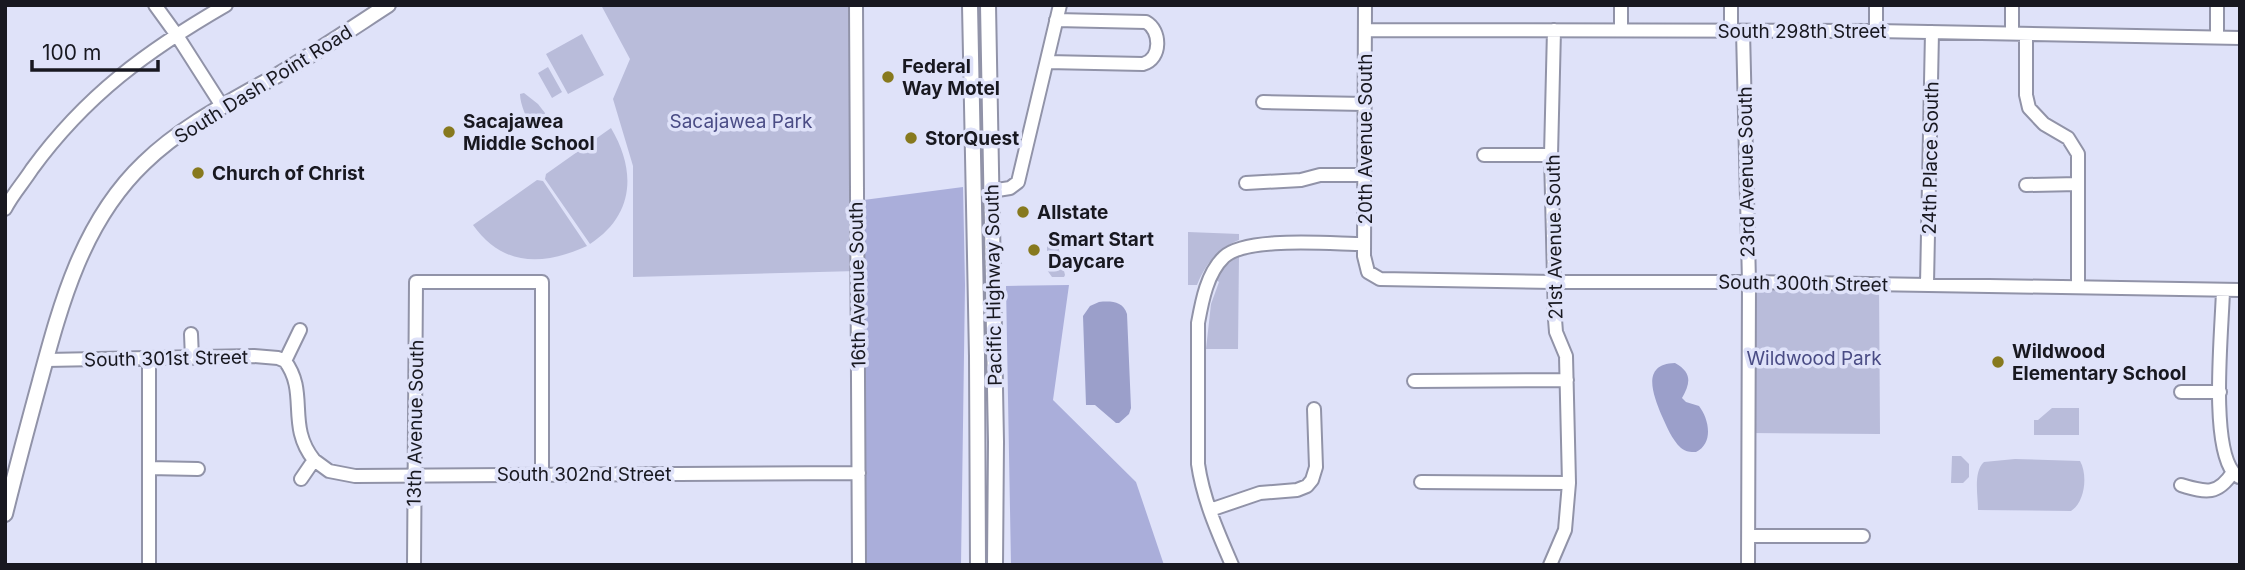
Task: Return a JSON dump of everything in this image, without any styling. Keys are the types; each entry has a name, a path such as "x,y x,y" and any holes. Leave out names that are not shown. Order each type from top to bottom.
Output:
{"main road":[{"name":"South Dash Point Road","path":"5,514 63,297 90,235 117,195 143,164 172,139 388,5"},
{"name":"Pacific Highway South","path":"970,5 978,565"},
{"name":"Pacific Highway South","path":"988,5 996,454 995,565"},
{"path":"972,116 978,125 982,143 982,182 991,191"}],"street":[{"path":"155,5 222,106"},
{"path":"7,201 83,108 122,72 176,34 226,5"},
{"name":"16th Avenue South","path":"856,5 859,565"},
{"path":"991,191 1010,188 1018,182 1060,5"},
{"name":"20th Avenue South","path":"1365,5 1364,244 1365,266 1368,272"},
{"path":"1621,5 1621,29"},
{"name":"23rd Avenue South","path":"1731,5 1737,31 1749,282 1748,565"},
{"path":"1876,5 1876,31"},
{"path":"2012,5 2012,34"},
{"path":"2217,5 2217,37"},
{"path":"1046,62 1143,64 1149,63 1156,54 1156,31 1146,22 1056,20"},
{"name":"South 298th Street","path":"1365,30 1876,31 2240,38"},
{"name":"21st Avenue South","path":"1550,565 1565,530 1569,483 1566,356 1556,332 1554,282 1551,155 1554,30"},
{"name":"24th Place South","path":"1927,284 1933,32"},
{"path":"2026,34 2026,95 2029,108 2044,124 2068,138 2078,154 2078,288"},
{"path":"1263,102 1365,104"},
{"path":"1484,155 1551,155"},
{"path":"1246,183 1301,180 1320,175 1364,175"},
{"path":"2026,185 2078,184"},
{"path":"1232,565 1210,510 1198,464 1198,323 1202,303 1218,264 1232,252 1256,244 1364,244"},
{"name":"South 300th Street","path":"1368,272 1380,279 2240,290"},
{"name":"13th Avenue South","path":"414,565 416,282 541,282 542,474"},
{"path":"2181,485 2201,491 2217,489 2237,474 2223,449 2220,392 2223,290"},
{"path":"300,330 285,361 296,383 300,436 304,448 313,460 301,479"},
{"path":"191,334 192,358"},
{"name":"South 301st Street","path":"46,360 270,357 285,361"},
{"path":"149,358 149,565"},
{"path":"1414,381 1567,380"},
{"path":"2181,392 2220,392"},
{"path":"1210,510 1260,493 1297,490 1307,485 1317,467 1314,409"},
{"name":"South 302nd Street","path":"313,460 329,471 355,476 859,473"},
{"path":"149,468 198,469"},
{"path":"1421,482 1569,483"},
{"path":"1748,536 1863,536"}],"green space":[{"name":"Sacajawea Park","path":"601,5 856,5 857,271 633,277 633,166 613,99 630,59"},
{"path":"582,34 604,75 568,94 546,54"},
{"path":"548,67 562,92 552,98 538,73"},
{"path":"524,93 545,113 544,123 539,128 534,129 524,112 520,94"},
{"path":"611,128 625,160 627,191 616,220 590,244 545,179 546,174"},
{"path":"537,180 543,181 587,246 555,257 525,259 497,249 473,225"},
{"path":"1188,232 1239,234 1239,240 1213,258 1197,285 1188,285"},
{"path":"1057,241 1064,277 1052,277 1047,270 1047,244"},
{"path":"1239,255 1238,349 1206,349 1211,304 1219,282 1216,280 1222,269"},
{"name":"Wildwood Park","path":"1749,282 1879,284 1880,434 1749,433"},
{"path":"2052,408 2079,408 2079,435 2034,435 2034,420 2038,420"},
{"path":"1952,456 1961,456 1969,464 1969,477 1963,483 1951,483"},
{"path":"2015,459 2080,461 2084,473 2084,488 2076,507 2071,511 1978,510 1977,484 1981,466 1984,462"}],"shaded area":[{"path":"963,187 965,285 961,565 859,565 856,201"},
{"path":"1069,285 1053,400 1136,482 1164,565 1011,565 1006,286"},
{"path":"1099,302 1120,304 1127,314 1131,408 1129,414 1119,423 1095,405 1086,405 1083,316 1090,306"},
{"path":"1675,363 1685,371 1688,379 1682,398 1699,406 1707,424 1705,443 1696,452 1681,448 1675,441 1655,398 1652,381 1654,374 1664,365"}],"place":[{"name":"Federal Way Motel","path":"888,77"},
{"name":"Sacajawea Middle School","path":"449,132"},
{"name":"StorQuest","path":"911,138"},
{"name":"Church of Christ","path":"198,173"},
{"name":"Allstate","path":"1023,212"},
{"name":"Smart Start Daycare","path":"1034,250"},
{"name":"Wildwood Elementary School","path":"1998,362"}]}
